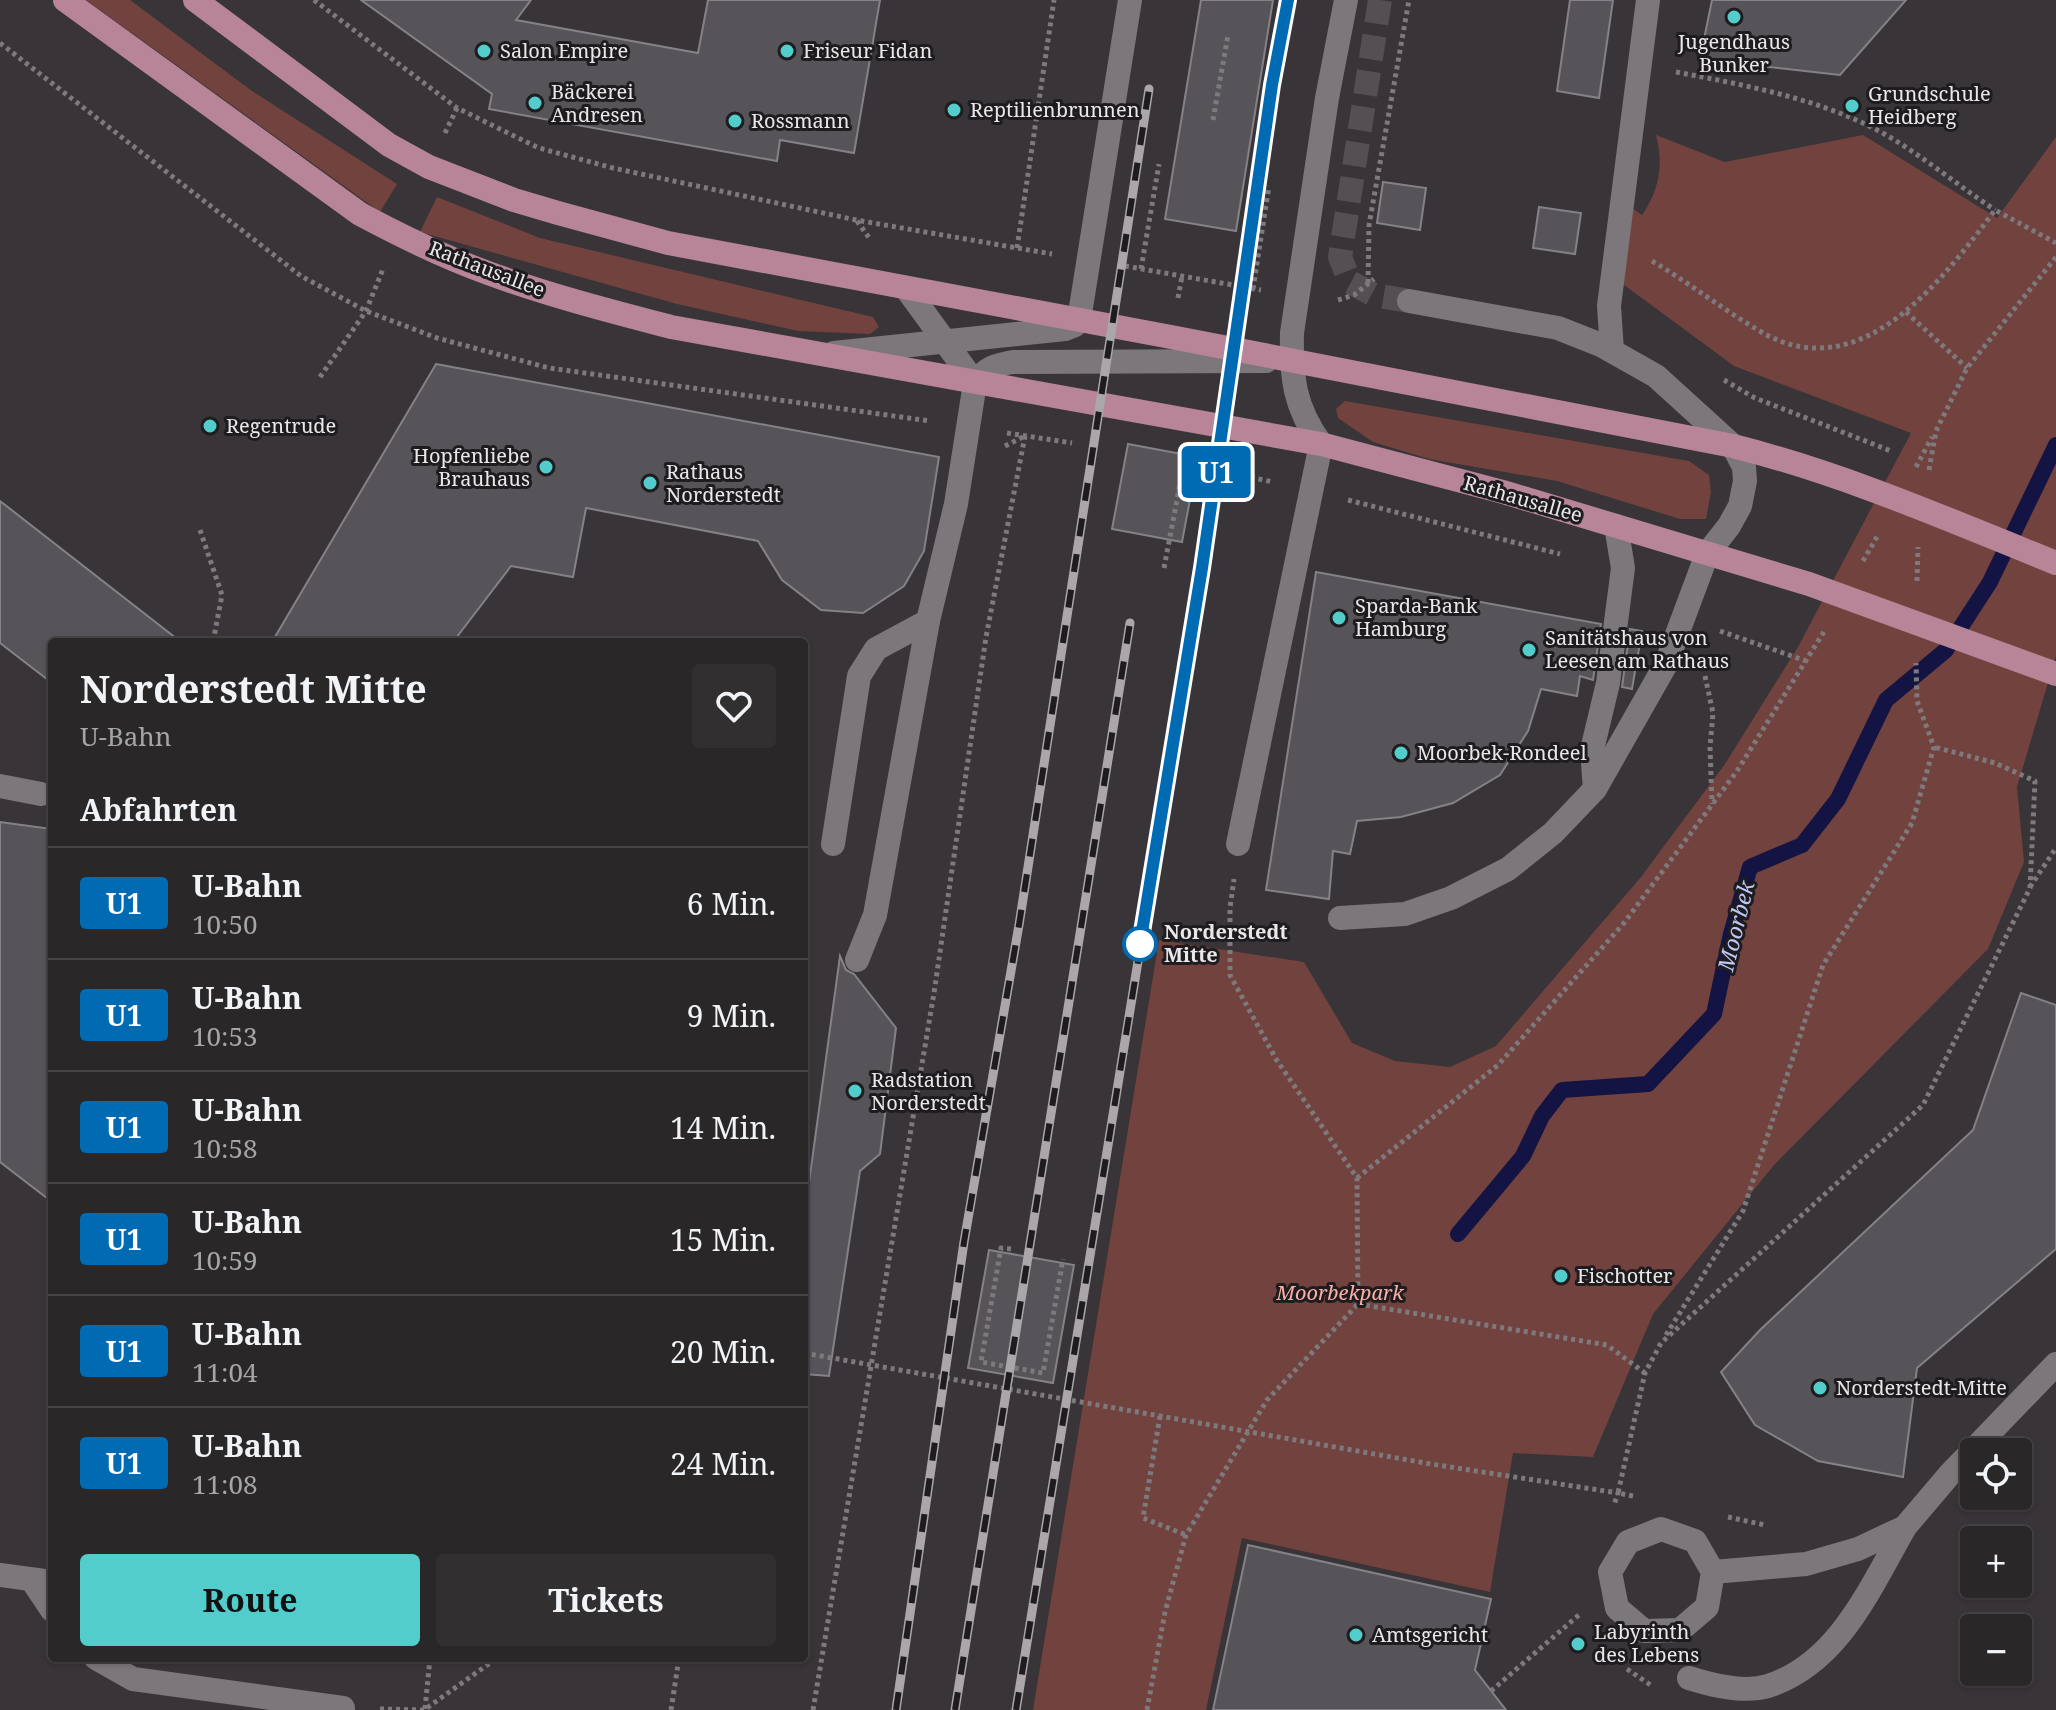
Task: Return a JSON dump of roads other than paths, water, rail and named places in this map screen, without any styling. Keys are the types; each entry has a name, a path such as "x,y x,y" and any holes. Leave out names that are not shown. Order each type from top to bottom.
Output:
{"main road":[{"name":"Rathausallee","path":"65,0 360,214 488,273 671,327 1321,444 1503,492 1809,584 2056,674"},
{"path":"195,0 389,145 429,167 514,200 668,243 1733,446 1851,480 2056,563"}],"street":[{"path":"823,354 1065,329 1075,325 1079,320 1130,0"},
{"path":"1238,844 1321,444 1304,421 1291,361 1296,295 1346,0"},
{"path":"1612,351 1609,306 1648,0"},
{"path":"906,288 975,383"},
{"path":"1340,918 1405,914 1451,898 1508,869 1553,833 1595,789 1666,664 1707,554 1740,506 1744,467 1733,446 1656,376 1612,351 1558,328 1409,301"},
{"path":"857,960 875,915 928,621 956,504 975,383 983,372 994,365 1013,362 1291,361"},
{"path":"1595,789 1592,750 1608,683 1623,568 1616,526"},
{"path":"833,844 859,676 876,649 928,621"},
{"path":"0,786 41,794"},
{"path":"1689,1678 1718,1687 1765,1687 1809,1667 1849,1625 1905,1527 1950,1474 2056,1364"},
{"path":"1713,1572 1806,1564 1858,1549 1905,1527"},
{"path":"1661,1529 1695,1541 1713,1572 1707,1607 1680,1630 1644,1631 1617,1608 1610,1572 1628,1542 1661,1529"},
{"path":"0,1575 42,1581"},
{"path":"103,1662 133,1679 343,1708"}],"waterway":[{"name":"Moorbek","path":"1458,1234 1523,1156 1542,1116 1562,1090 1648,1084 1714,1014 1731,934 1750,867 1802,845 1838,799 1886,700 1946,650 1990,582 2056,445"}],"tunnel":[{"path":"1380,0 1340,257 1350,282 1374,295 1409,301"}],"railway":[{"path":"896,1710 964,1242 1019,925 1149,89"},
{"path":"1016,1710 1199,587 1268,114"},
{"path":"955,1710 1130,623"}],"metro line":[{"name":"U1","path":"1140,944 1202,568 1272,85 1288,0"}],"place":[{"name":"Jugendhaus Bunker","path":"1734,17"},
{"name":"Salon Empire","path":"484,51"},
{"name":"Friseur Fidan","path":"787,51"},
{"name":"Bäckerei Andresen","path":"535,103"},
{"name":"Grundschule Heidberg","path":"1852,106"},
{"name":"Reptilienbrunnen","path":"954,110"},
{"name":"Rossmann","path":"735,121"},
{"name":"Regentrude","path":"210,426"},
{"name":"Hopfenliebe Brauhaus","path":"546,467"},
{"name":"Rathaus Norderstedt","path":"650,483"},
{"name":"Sparda-Bank Hamburg","path":"1339,618"},
{"name":"Sanitätshaus von Leesen am Rathaus","path":"1529,650"},
{"name":"Moorbek-Rondeel","path":"1401,753"},
{"name":"Norderstedt Mitte","path":"1140,944"},
{"name":"Radstation Norderstedt","path":"855,1091"},
{"name":"Fischotter","path":"1561,1276"},
{"name":"Norderstedt-Mitte","path":"1820,1388"},
{"name":"Amtsgericht","path":"1356,1635"},
{"name":"Labyrinth des Lebens","path":"1578,1644"}],"park label":[{"name":"Moorbekpark","path":"1340,1293"}]}
